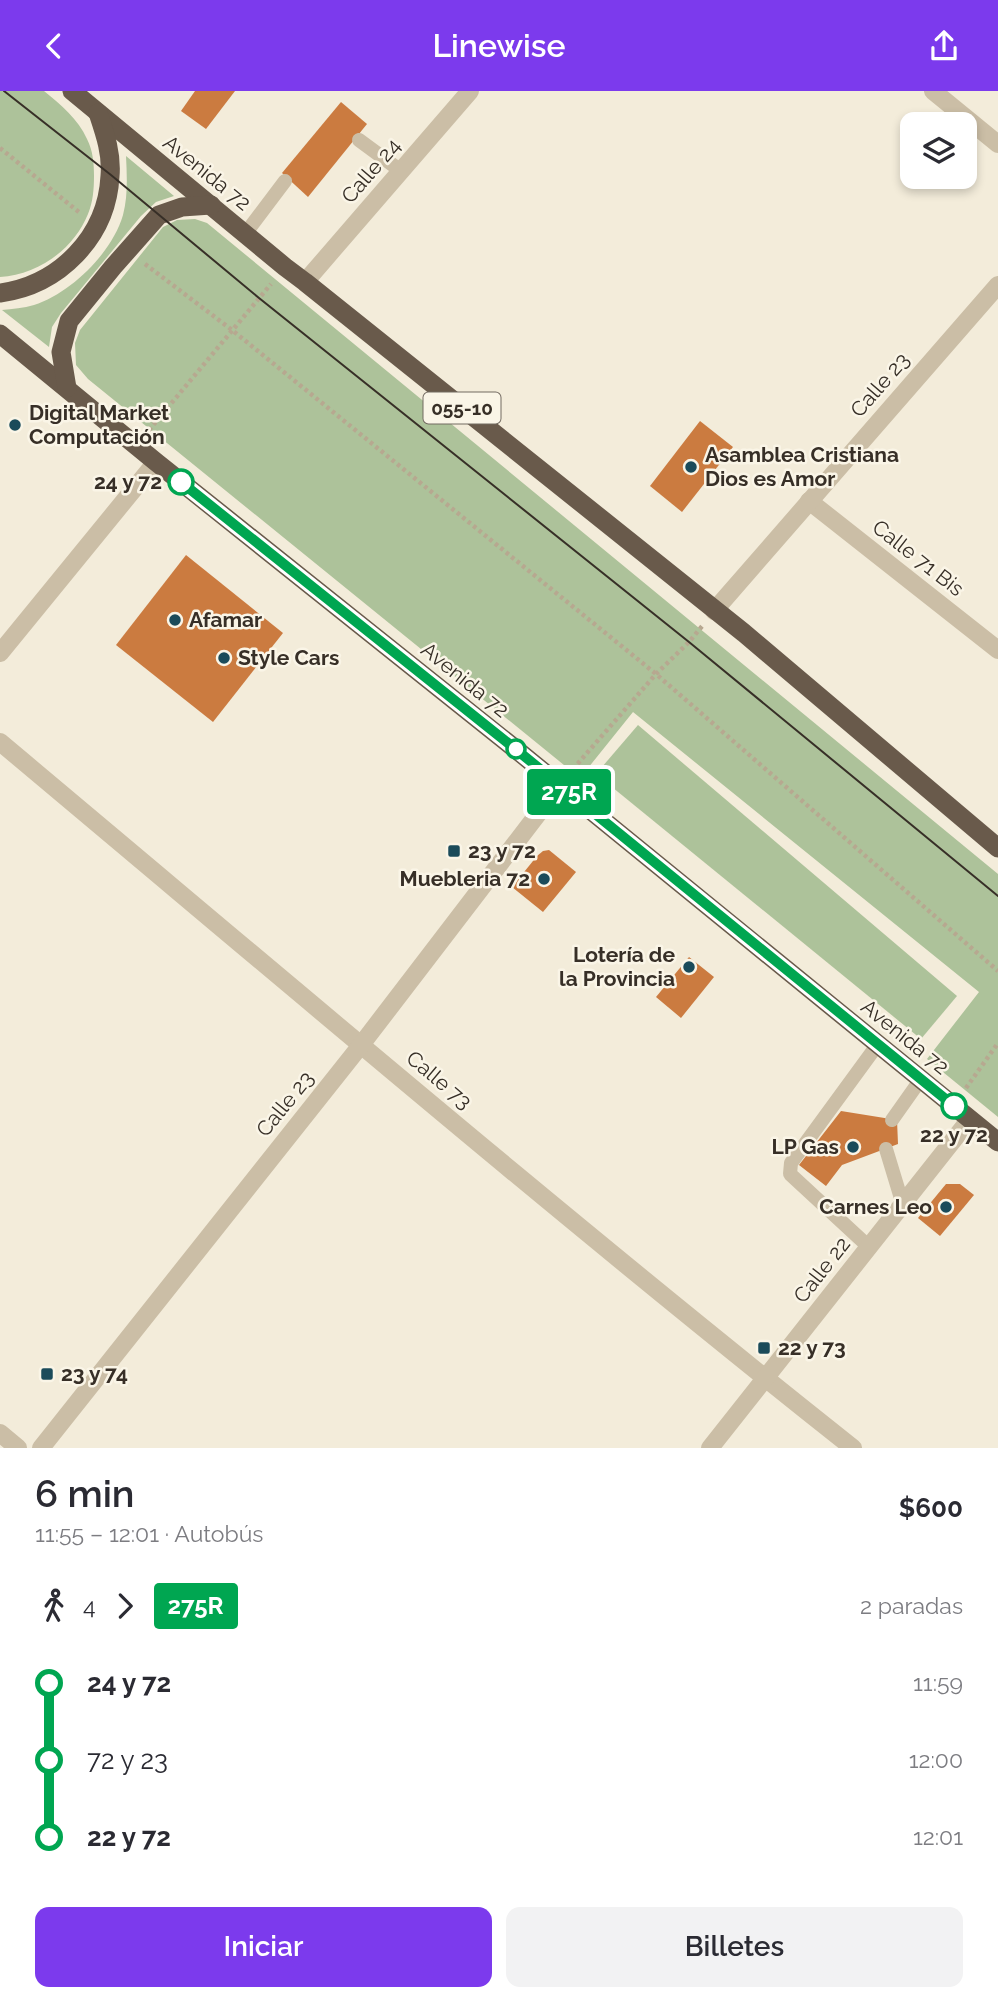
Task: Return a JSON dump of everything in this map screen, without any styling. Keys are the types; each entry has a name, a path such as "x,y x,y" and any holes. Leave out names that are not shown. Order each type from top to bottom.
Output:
{"highway":[{"name":"Avenida 72","path":"72,91 285,267 744,633 998,848"},
{"path":"0,292 20,290 56,273 85,246 97,226 106,202 111,175 108,143 98,113"},
{"path":"67,388 61,352 69,321 159,215 182,207 211,205"},
{"name":"Avenida 72","path":"0,334 998,1142"}],"street":[{"name":"Calle 24","path":"305,282 470,91"},
{"path":"933,91 998,144"},
{"name":"Calle 23","path":"714,611 998,285"},
{"path":"0,653 156,462"},
{"name":"Calle 71 Bis","path":"809,501 998,650"},
{"name":"Calle 73","path":"0,743 361,1045 853,1448"},
{"name":"Calle 23","path":"41,1448 361,1045 560,785"},
{"name":"Calle 22","path":"710,1448 970,1119"},
{"path":"0,1433 18,1448"}],"lane":[{"path":"359,140 401,171"},
{"path":"245,234 285,181"},
{"path":"869,1247 790,1174 791,1163 878,1044"},
{"path":"892,1120 921,1079"},
{"path":"886,1149 903,1205"}],"path":[{"path":"0,148 97,226"},
{"path":"128,251 232,330 656,674 998,971"},
{"path":"136,446 285,267"},
{"path":"560,785 714,611"},
{"path":"954,1106 998,1043"}],"green space":[{"path":"0,91 44,91 63,107 87,139 93,157 94,176 88,214 82,227 64,249 28,271 0,277"},
{"path":"126,156 174,196 156,202 141,216 61,313 52,327 49,347 2,310 30,306 48,299 76,281 100,257 118,229 123,215 127,178"},
{"path":"195,219 207,223 998,874 998,1117 927,1059 979,992 633,712 580,778 88,379 76,365 75,343 80,330 163,227 177,220"},
{"path":"638,725 957,996 921,1039 596,774"}],"building":[{"path":"195,91 235,91 206,129 181,111"},
{"path":"341,102 367,124 308,197 282,173"},
{"name":"Asamblea Cristiana Dios es Amor","path":"700,421 733,447 682,512 650,486"},
{"path":"186,555 283,633 213,722 116,645"},
{"name":"Muebleria 72","path":"549,850 576,872 543,912 512,887 537,856"},
{"path":"689,957 714,977 681,1018 656,997"},
{"name":"LP Gas","path":"841,1111 897,1120 898,1144 842,1165 826,1186 799,1165"},
{"name":"Carnes Leo","path":"946,1184 960,1184 974,1195 940,1236 918,1218"}],"tram line":[{"path":"4,91 689,642 998,896"}],"bus line":[{"name":"275R","path":"181,482 513,747 954,1106"}],"place":[{"name":"Digital Market Computación","path":"15,425"},
{"name":"Asamblea Cristiana Dios es Amor","path":"691,467"},
{"name":"24 y 72","path":"181,482"},
{"name":"Afamar","path":"175,620"},
{"name":"Style Cars","path":"224,658"},
{"name":"23 y 72","path":"454,851"},
{"name":"Muebleria 72","path":"544,879"},
{"name":"Lotería de la Provincia","path":"689,967"},
{"name":"22 y 72","path":"954,1106"},
{"name":"LP Gas","path":"853,1147"},
{"name":"Carnes Leo","path":"946,1207"},
{"name":"22 y 73","path":"764,1348"},
{"name":"23 y 74","path":"47,1374"}]}
